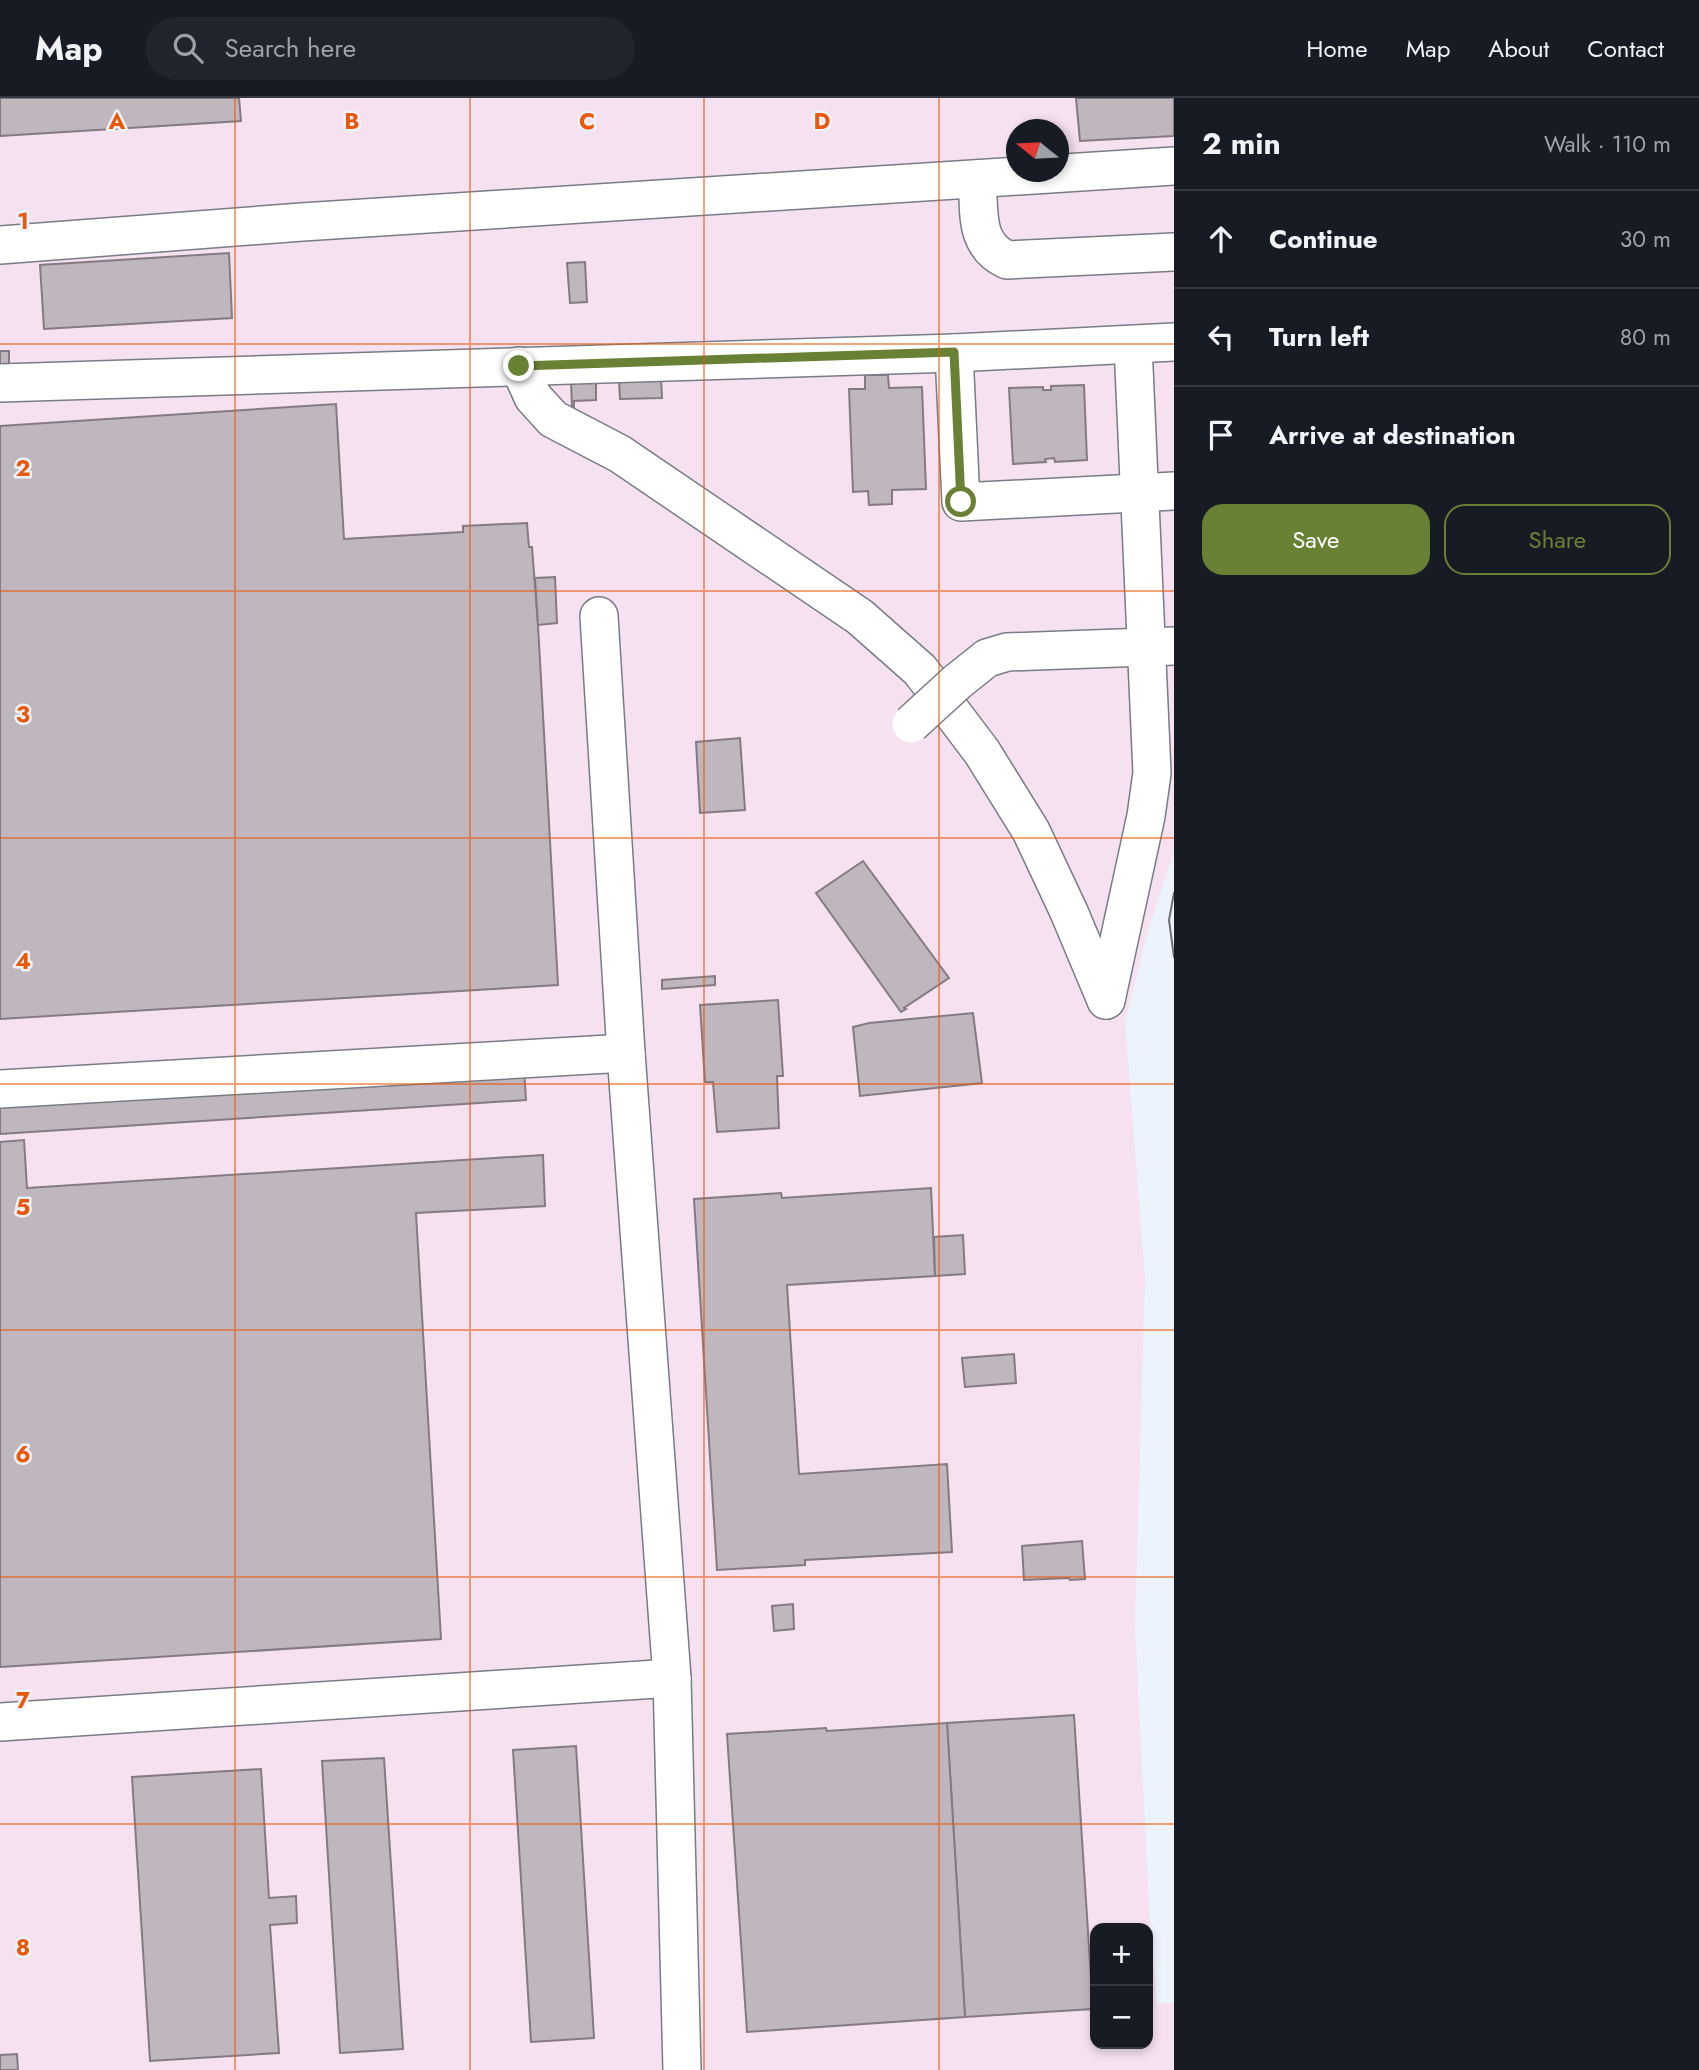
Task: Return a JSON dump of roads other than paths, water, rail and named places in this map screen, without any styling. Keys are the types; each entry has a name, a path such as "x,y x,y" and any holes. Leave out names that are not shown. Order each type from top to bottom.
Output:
{"lane":[{"path":"0,245 302,222 1174,166"},
{"path":"977,179 984,242 993,253 1007,260 1174,252"},
{"path":"0,383 954,352 1174,342"},
{"path":"519,366 533,397 552,419 620,454 860,617 920,670 982,751 1031,831 1069,912 1105,1000 1150,794 1161,646 1157,492 1133,345"},
{"path":"954,352 961,502 1157,492"},
{"path":"599,616 626,1053 672,1678 682,2070"},
{"path":"911,724 957,681 987,658 1007,652 1161,646"},
{"path":"0,1089 626,1053"},
{"path":"0,1722 672,1678"}],"tram line":[{"path":"1174,893 1169,920 1174,957"}]}
